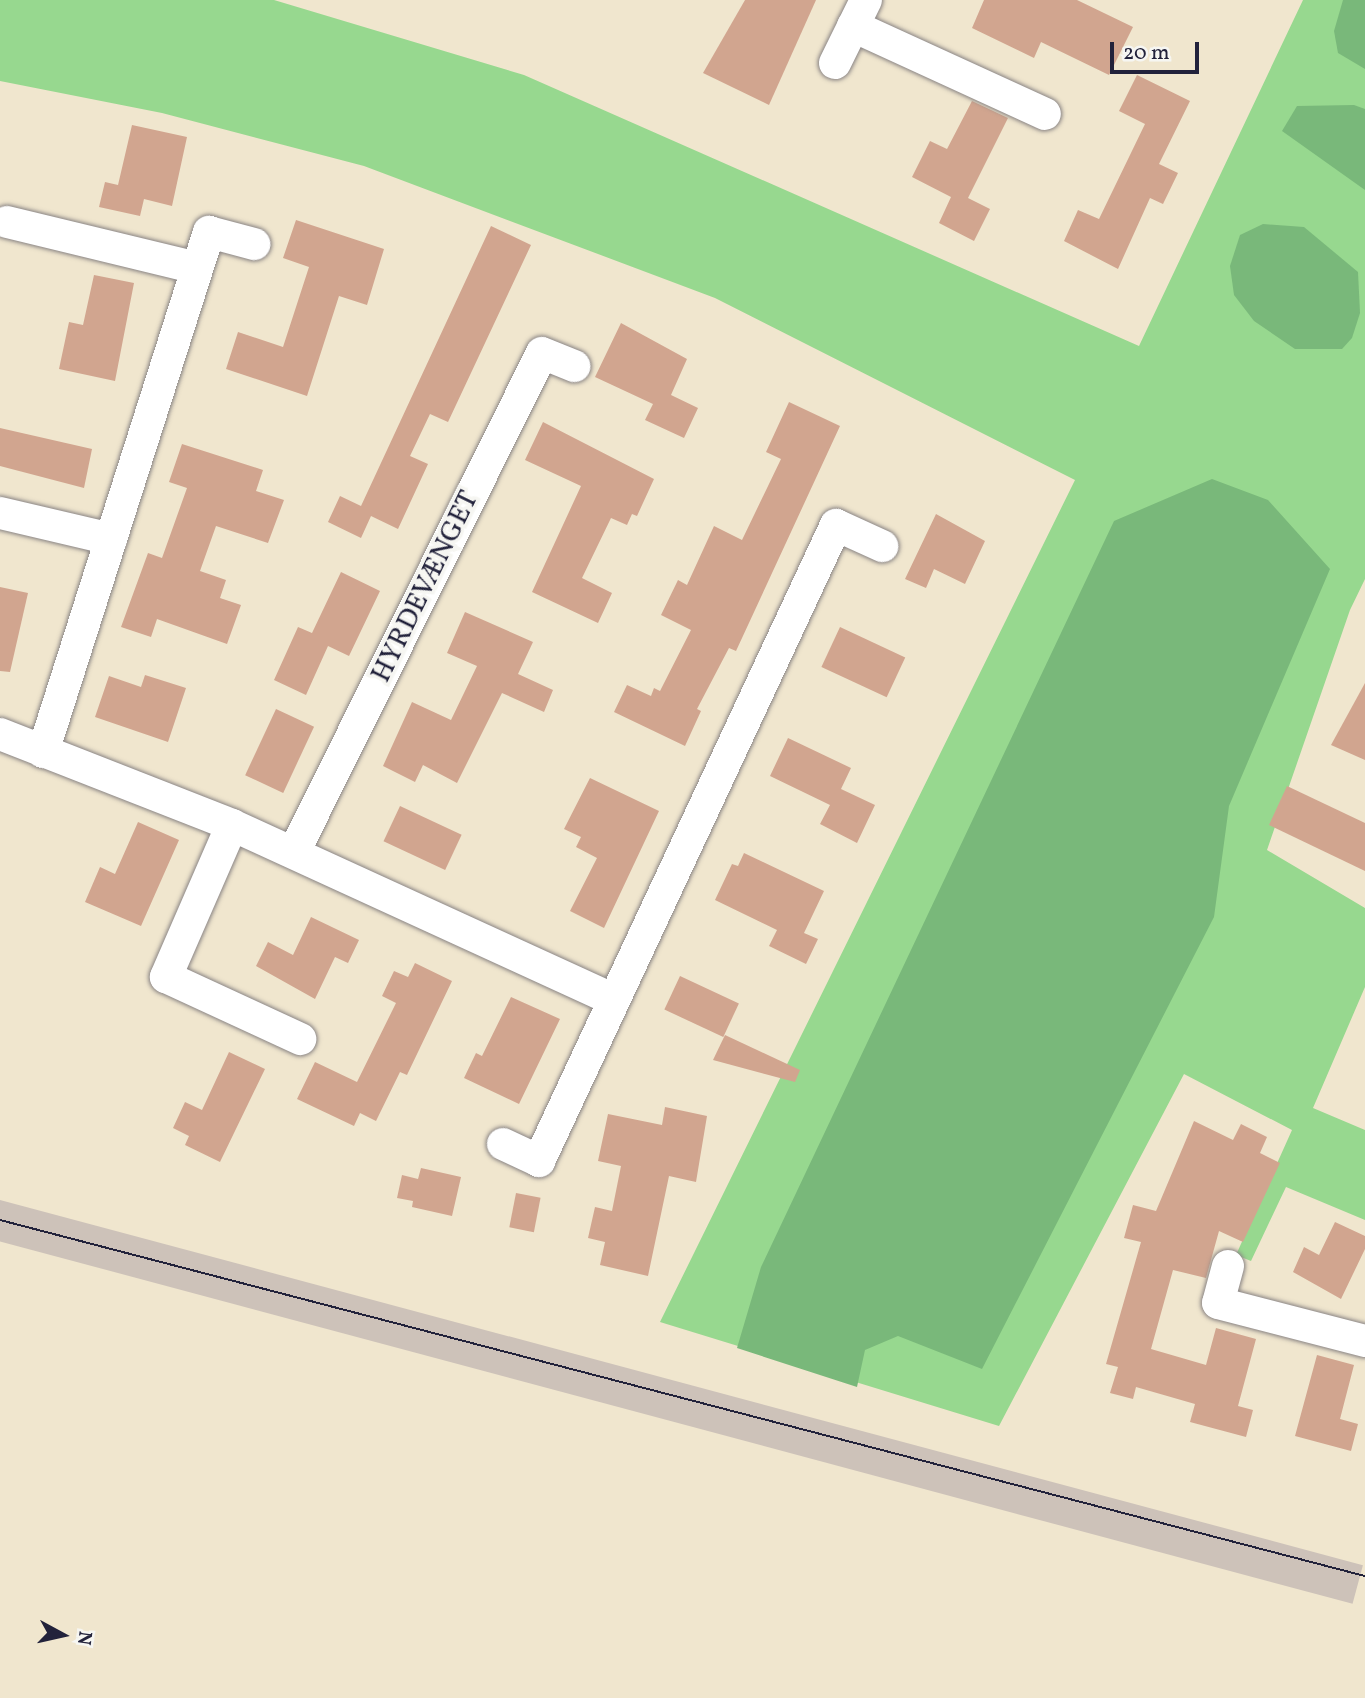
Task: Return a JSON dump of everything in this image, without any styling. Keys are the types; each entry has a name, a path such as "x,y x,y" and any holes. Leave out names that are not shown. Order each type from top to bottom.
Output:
{"street":[{"path":"835,63 860,13 1045,114"},
{"path":"7,222 197,268"},
{"path":"43,752 209,232 254,244"},
{"name":"HYRDEVÆNGET","path":"294,852 542,353 575,366"},
{"path":"0,513 111,539"},
{"path":"503,1144 539,1161 836,524 883,546"},
{"path":"0,734 232,825 614,1000"},
{"path":"232,825 166,977 300,1039"},
{"path":"1228,1266 1218,1303 1365,1341"}],"shaded area":[{"path":"0,1200 1363,1565 1353,1604 0,1241"}],"green space":[{"path":"0,0 274,0 524,75 1139,346 1303,0 1365,0 1365,579 1350,610 1267,850 1365,908 1365,987 1313,1108 1365,1130 1365,1220 1286,1187 1251,1261 1236,1255 1292,1130 1184,1074 999,1426 660,1322 1075,480 715,298 364,166 162,113 0,81"},
{"path":"1343,0 1365,0 1365,69 1338,53 1334,31"},
{"path":"1354,105 1365,109 1365,190 1282,131 1297,106"},
{"path":"1263,224 1304,227 1358,272 1360,313 1352,338 1342,349 1295,349 1254,321 1234,295 1230,266 1240,235"},
{"path":"1212,479 1268,500 1330,569 1229,806 1214,917 982,1369 898,1336 865,1350 857,1387 737,1348 761,1267 1114,521"}],"building":[{"path":"745,0 816,0 769,105 703,73"},
{"path":"984,0 1077,0 1133,27 1109,75 1041,42 1034,58 972,28"},
{"path":"1137,75 1190,101 1159,164 1178,173 1163,204 1150,198 1118,269 1064,241 1078,210 1099,219 1145,124 1119,111"},
{"path":"972,101 1008,118 968,198 990,209 974,241 939,223 951,197 912,177 930,141 947,149"},
{"path":"132,125 187,137 172,206 144,199 140,216 99,207 105,182 118,185"},
{"path":"296,220 384,249 367,305 339,296 307,396 226,369 238,332 283,347 309,267 283,258"},
{"path":"491,226 531,245 448,422 430,414 410,456 428,464 398,529 371,516 361,538 328,522 340,496 361,506"},
{"path":"94,275 134,283 115,381 59,369 69,322 83,325"},
{"path":"621,323 687,359 671,395 698,408 684,438 645,420 653,404 595,377"},
{"path":"789,402 840,426 736,651 729,648 697,709 701,711 685,746 614,712 627,685 651,696 654,688 660,691 691,630 661,615 678,580 687,585 714,526 742,540 781,459 766,452"},
{"path":"543,422 654,479 637,516 632,514 627,525 611,518 582,578 612,593 598,623 532,592 581,486 525,460"},
{"path":"0,428 92,449 84,488 0,466"},
{"path":"182,444 263,470 256,491 284,500 268,543 216,526 200,571 226,580 220,598 241,605 227,644 157,619 151,637 121,627 148,553 162,558 187,488 169,482"},
{"path":"936,514 985,541 965,584 934,569 926,588 905,579"},
{"path":"341,572 380,591 349,656 328,646 306,695 274,680 298,627 312,633"},
{"path":"0,587 28,593 10,672 0,671"},
{"path":"465,612 533,642 518,674 553,690 544,712 502,693 457,783 423,765 415,782 383,766 412,702 451,720 477,666 447,653"},
{"path":"840,627 905,657 887,697 821,667"},
{"path":"145,675 186,688 168,742 95,717 109,676 141,687"},
{"path":"1365,683 1365,760 1331,745"},
{"path":"276,709 314,727 283,793 245,775"},
{"path":"788,738 851,768 841,789 875,805 857,843 820,824 830,805 770,776"},
{"path":"590,778 659,811 604,928 570,911 597,858 576,847 581,837 564,829"},
{"path":"1287,786 1365,823 1365,871 1269,825"},
{"path":"400,806 462,835 445,870 384,841"},
{"path":"138,822 179,840 141,926 85,902 100,867 115,874"},
{"path":"744,853 824,891 804,933 818,939 806,964 769,946 777,930 715,900 732,864 738,866"},
{"path":"311,917 359,940 348,963 335,957 315,999 256,966 268,942 293,955"},
{"path":"415,963 452,981 407,1075 400,1072 376,1121 360,1113 354,1126 297,1099 315,1062 357,1082 396,1003 382,996 394,971 408,977"},
{"path":"680,976 739,1003 723,1037 664,1010"},
{"path":"511,997 560,1019 519,1104 464,1078 476,1053 482,1056"},
{"path":"725,1035 800,1070 795,1082 713,1060"},
{"path":"229,1052 265,1069 220,1162 185,1145 189,1136 173,1128 185,1102 202,1110"},
{"path":"665,1107 707,1116 696,1182 669,1176 648,1276 600,1265 605,1242 588,1238 595,1207 612,1211 621,1166 598,1161 608,1114 662,1125"},
{"path":"1194,1121 1233,1140 1241,1124 1267,1137 1260,1153 1280,1163 1243,1242 1219,1231 1206,1278 1173,1270 1151,1349 1206,1365 1216,1328 1256,1339 1238,1406 1253,1410 1246,1437 1190,1422 1195,1404 1136,1387 1133,1399 1110,1393 1118,1367 1106,1364 1141,1242 1124,1238 1133,1205 1156,1211"},
{"path":"421,1168 461,1177 452,1216 412,1207 413,1201 397,1198 402,1175 418,1179"},
{"path":"516,1193 541,1198 534,1232 509,1227"},
{"path":"1335,1222 1365,1236 1365,1249 1341,1299 1293,1272 1304,1247 1319,1255"},
{"path":"1317,1355 1354,1365 1340,1419 1358,1424 1351,1451 1295,1436"}],"tram line":[{"path":"0,1220 1365,1576"}]}
